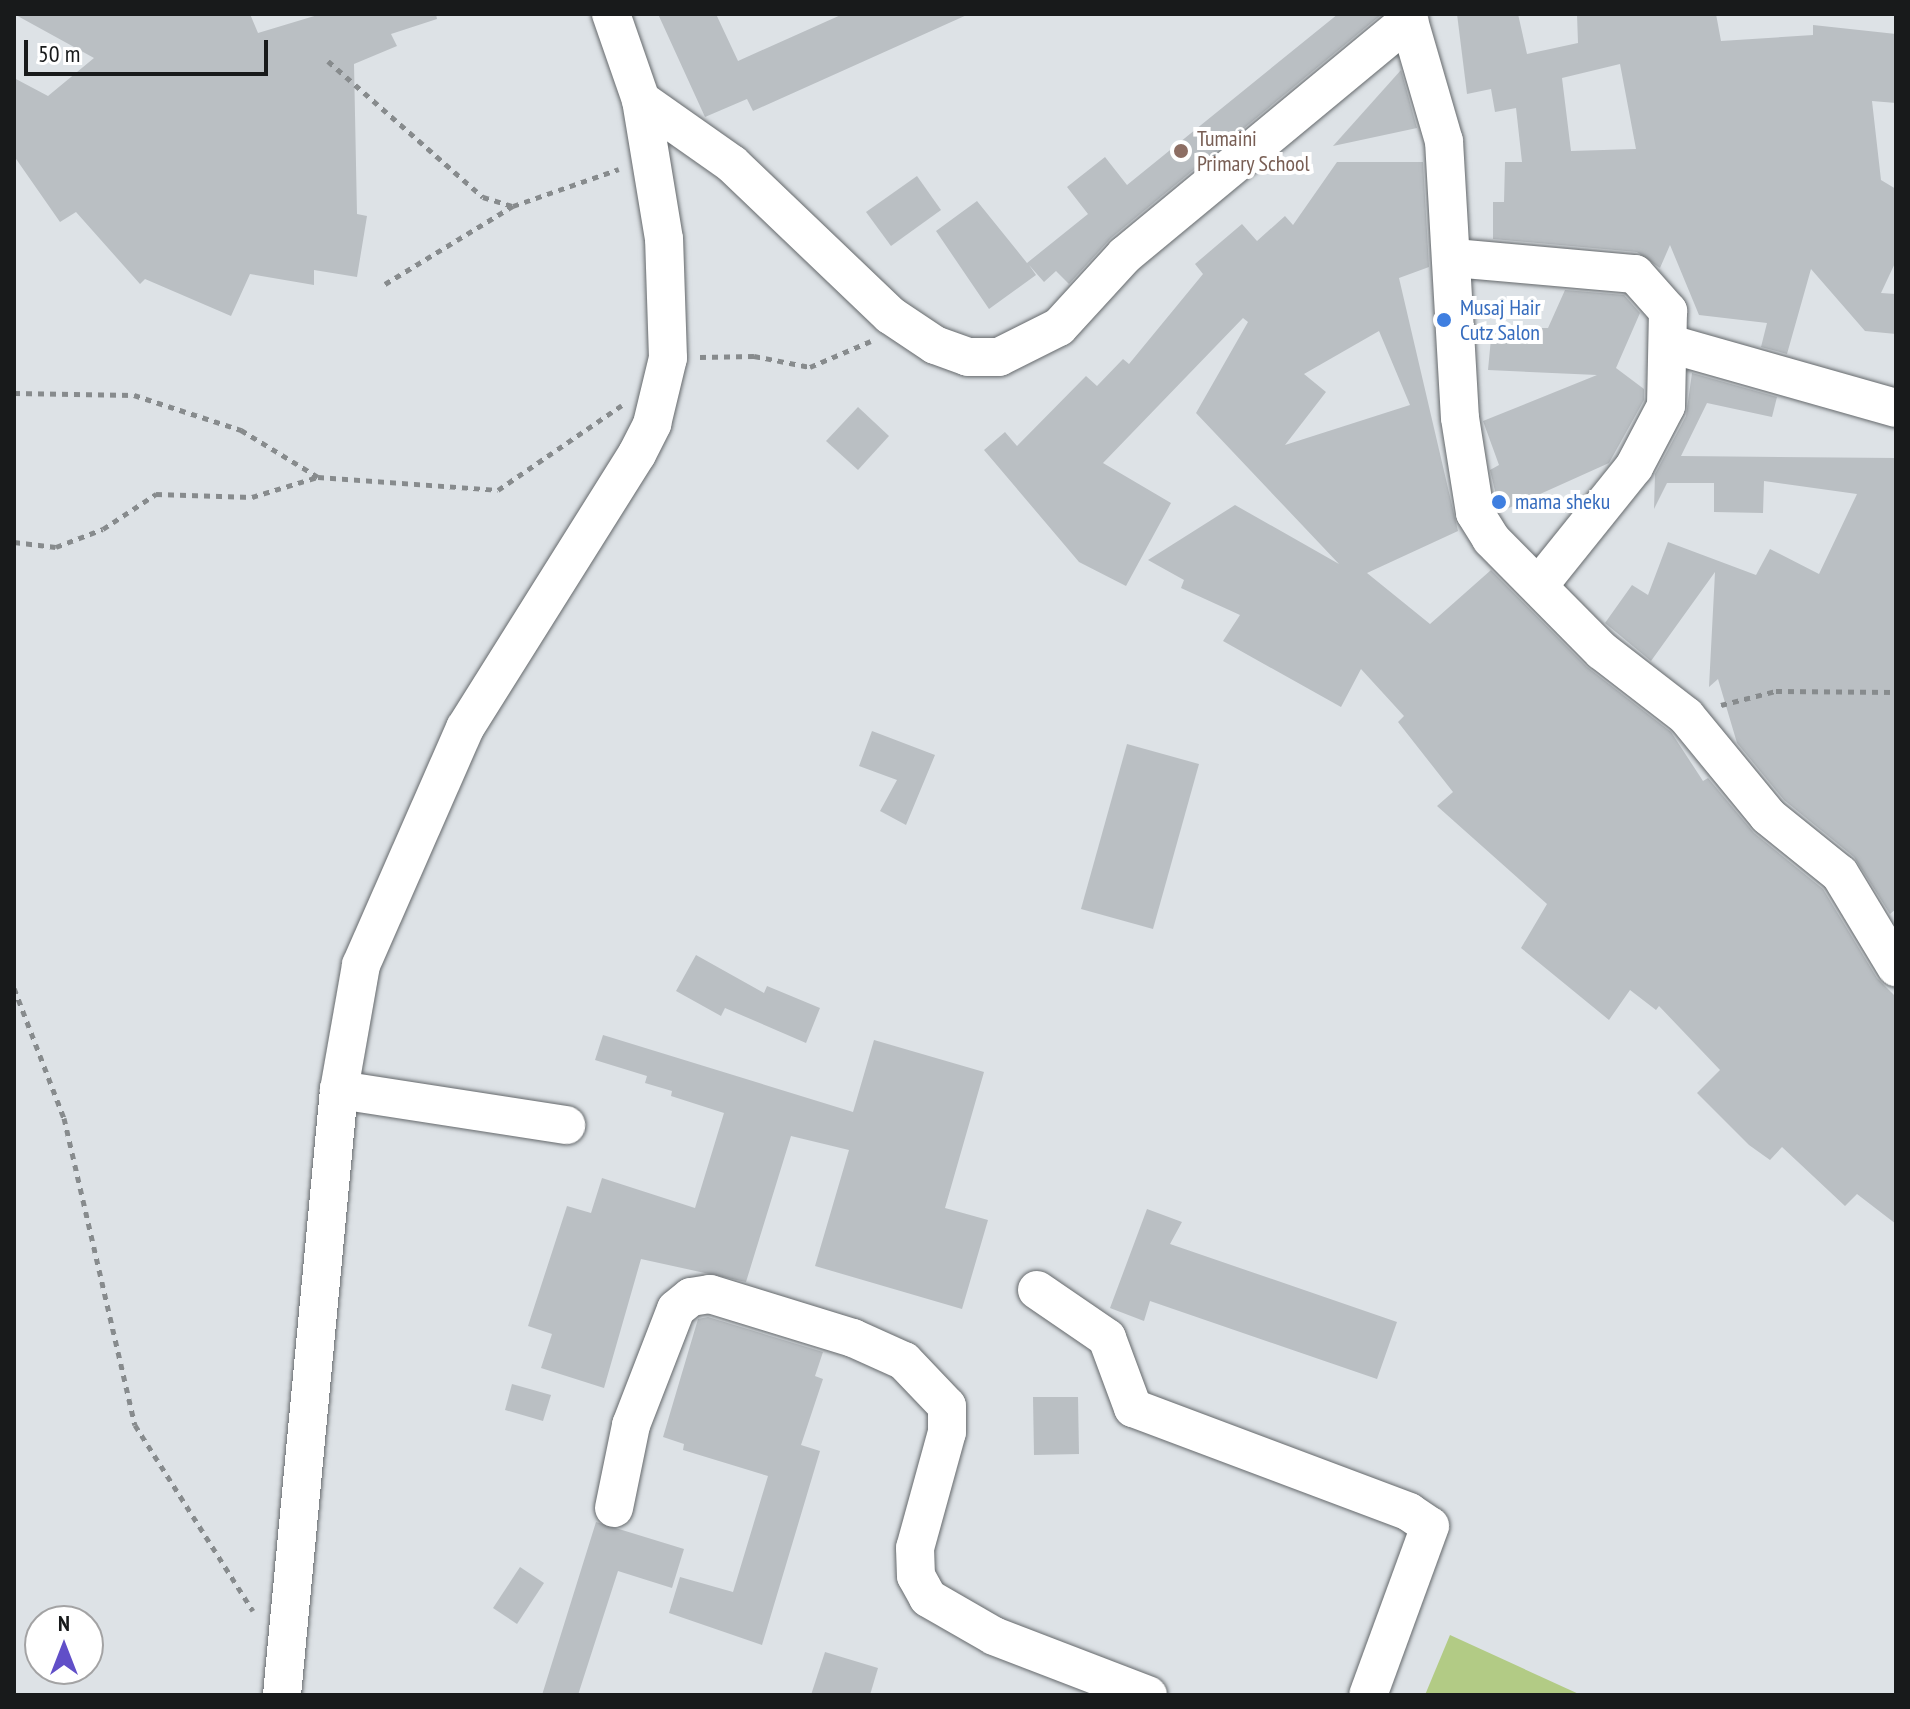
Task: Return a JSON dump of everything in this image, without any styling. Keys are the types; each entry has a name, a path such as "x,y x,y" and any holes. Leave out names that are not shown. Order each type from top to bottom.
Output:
{"street":[{"path":"286,1688 339,1090 361,965 430,801 505,661 637,454 666,370 664,239 641,100 611,14"},
{"path":"641,100 732,164 890,315 968,357 999,357 1032,346 1059,327 1125,255 1408,17 1444,141 1454,258 1460,418 1475,513 1491,539 1631,678 1686,716 1768,816 1840,874 1891,942"},
{"path":"1454,258 1635,274 1668,311 1670,344 1666,406 1634,467 1539,585"},
{"path":"1670,344 1896,408"},
{"path":"339,1090 566,1125"},
{"path":"1037,1290 1107,1338 1133,1408 1409,1512 1430,1526 1368,1695"},
{"path":"614,1508 631,1425 676,1309 691,1297 710,1294 853,1338 904,1361 947,1406 947,1432 923,1501 915,1548 916,1576 928,1598 994,1636 1148,1695"}],"path":[{"path":"328,61 483,197 513,206"},
{"path":"385,284 513,206 560,185 651,161"},
{"path":"14,542 56,547 103,529 156,494 252,497 318,477 498,490 666,370 754,356 810,367 859,351 890,315"},
{"path":"14,393 134,395 241,430 318,477"},
{"path":"1686,716 1776,691 1896,692"},
{"path":"14,988 64,1118 135,1425 258,1620"}],"green space":[{"path":"1450,1635 1581,1695 1425,1695"}],"building":[{"path":"14,14 250,14 258,33 321,14 436,14 437,19 391,34 397,46 354,64 357,214 367,216 357,277 314,270 314,285 250,274 231,316 145,279 140,284 76,212 60,222 14,156 14,78 48,96 94,58"},
{"path":"658,14 716,14 738,61 843,14 969,14 753,111 747,99 705,117"},
{"path":"1338,14 1382,14 1111,238 1069,284 1056,271 1044,282 1029,265 1036,275 989,309 936,231 977,201 1027,263 1088,214 1067,187 1105,157 1127,185"},
{"path":"1457,14 1518,14 1527,54 1578,43 1577,14 1716,14 1721,41 1813,35 1813,25 1896,34 1896,103 1872,101 1881,180 1896,189 1896,261 1881,293 1896,294 1896,334 1865,331 1811,269 1787,354 1761,347 1767,323 1699,315 1670,245 1660,268 1637,252 1493,239 1493,202 1504,202 1505,162 1522,162 1516,108 1495,112 1491,89 1467,94","holes":["1620,64 1636,149 1571,151 1562,78"]},
{"path":"1401,70 1417,128 1333,146"},
{"path":"1337,162 1423,162 1429,267 1399,278 1458,531 1367,573 1430,624 1491,570 1587,667 1671,732 1703,781 1708,778 1754,833 1823,889 1877,978 1896,997 1896,1224 1857,1194 1845,1206 1782,1147 1770,1160 1749,1145 1697,1093 1720,1070 1659,1006 1656,1010 1630,990 1609,1020 1521,948 1547,904 1437,806 1453,792 1398,722 1404,716 1361,669 1341,707 1223,641 1240,615 1181,588 1184,580 1148,560 1235,505 1339,564 1196,413 1248,322 1243,318 1103,463 1171,503 1126,586 1079,562 984,450 1005,432 1017,446 1086,376 1097,386 1123,359 1129,364 1203,274 1195,264 1242,224 1257,241 1285,216 1293,225","holes":["1379,331 1410,405 1285,445 1326,392 1304,374"]},
{"path":"917,176 941,210 891,246 866,212"},
{"path":"1565,290 1624,295 1640,313 1616,368 1644,389 1644,400 1609,463 1500,512 1490,470 1499,465 1483,421 1597,375 1488,370 1492,328 1548,328"},
{"path":"1692,373 1777,397 1772,417 1707,403 1681,456 1896,458 1896,909 1890,914 1854,857 1784,800 1737,743 1718,679 1709,687 1715,572 1651,661 1605,623 1632,585 1648,595 1668,542 1756,575 1770,549 1819,574 1857,494 1764,481 1763,513 1714,512 1714,483 1667,483 1654,509 1655,474 1686,416"},
{"path":"858,407 889,436 858,470 826,441"},
{"path":"872,731 935,755 906,825 880,811 897,780 859,766"},
{"path":"1127,744 1199,764 1153,929 1081,909"},
{"path":"696,955 764,993 767,986 820,1008 806,1043 725,1008 721,1016 676,991"},
{"path":"603,1035 853,1112 874,1040 984,1072 945,1208 988,1220 962,1309 815,1266 849,1150 791,1136 746,1282 641,1259 604,1388 541,1368 552,1334 528,1326 567,1206 591,1213 602,1178 695,1208 724,1113 671,1096 672,1091 645,1083 647,1076 595,1060"},
{"path":"1147,1209 1182,1222 1170,1244 1397,1322 1377,1379 1150,1301 1144,1321 1110,1308"},
{"path":"708,1317 823,1352 815,1376 823,1379 801,1445 820,1451 762,1645 669,1613 680,1577 733,1592 768,1476 683,1450 684,1444 663,1437 698,1319"},
{"path":"512,1384 551,1395 543,1421 505,1410"},
{"path":"1033,1397 1078,1397 1079,1454 1034,1455"},
{"path":"596,1522 684,1549 672,1588 618,1571 578,1695 542,1695"},
{"path":"520,1567 544,1583 517,1624 493,1608"},
{"path":"825,1652 878,1668 870,1695 811,1695"}],"place":[{"name":"Tumaini Primary School","path":"1181,151"},
{"name":"Musaj Hair Cutz Salon","path":"1444,320"},
{"name":"mama sheku","path":"1499,502"}]}
